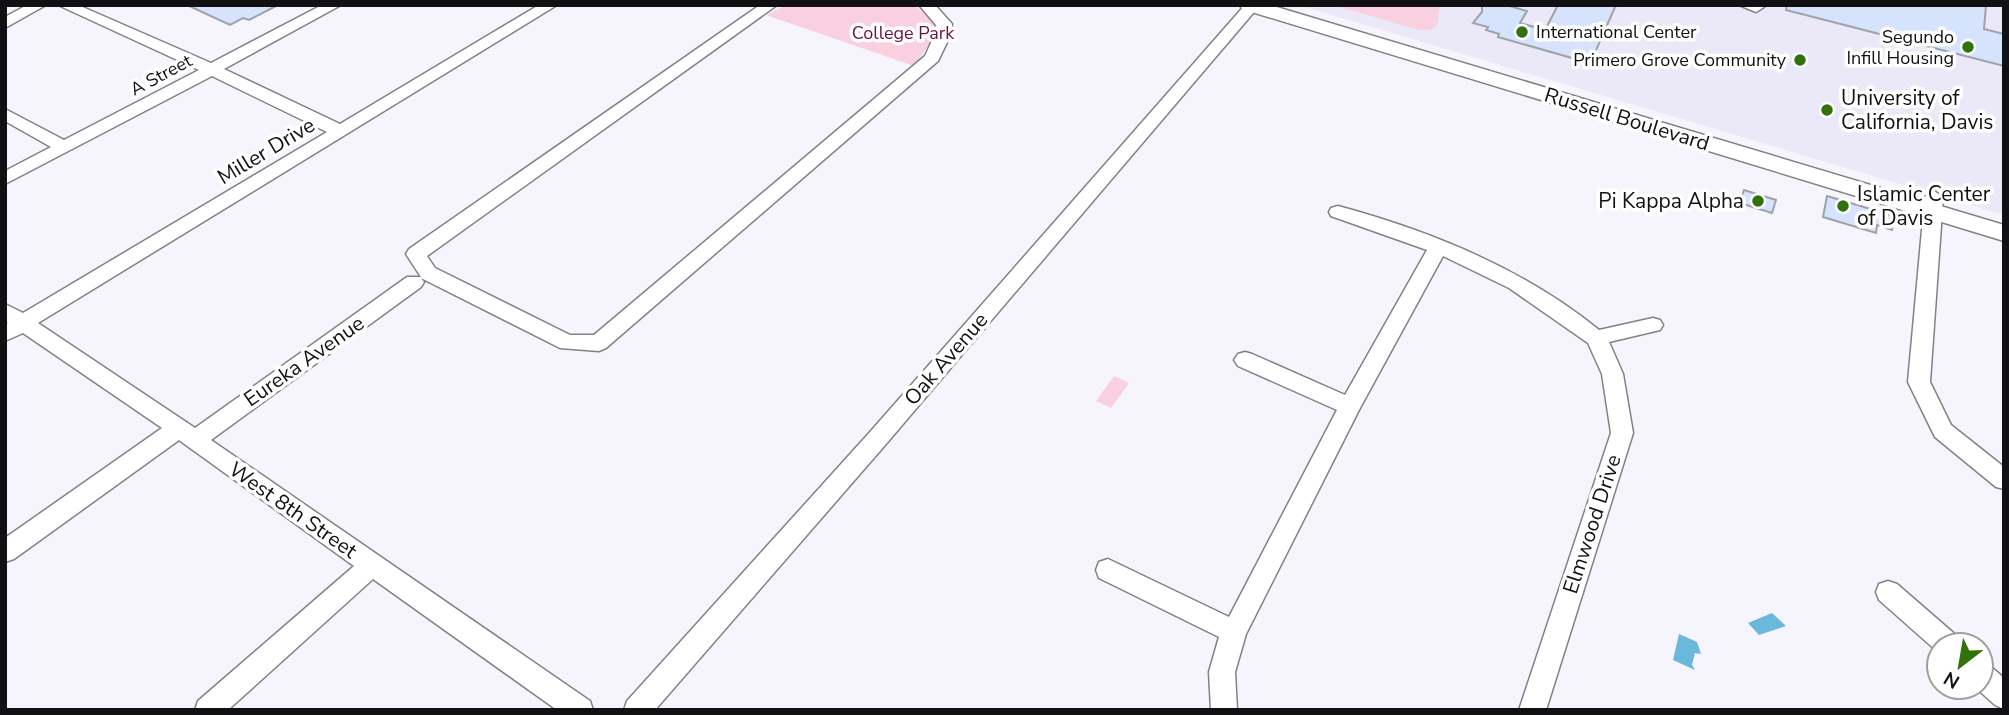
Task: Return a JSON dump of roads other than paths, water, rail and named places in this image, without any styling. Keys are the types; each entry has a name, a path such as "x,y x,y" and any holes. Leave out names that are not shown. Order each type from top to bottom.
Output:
{"main road":[{"name":"Russell Boulevard","path":"1289,5 1933,204 2004,233"},
{"name":"Russell Boulevard","path":"1251,6 1933,204 2004,218"},
{"path":"1386,46 1395,43 1428,52 1440,50"}],"street":[{"path":"5,23 39,5"},
{"path":"65,5 212,69 342,132"},
{"name":"A Street","path":"5,178 334,5"},
{"name":"Miller Drive","path":"11,323 342,132 550,5"},
{"path":"770,5 416,254 428,273 567,343 599,343 932,58 943,34 944,24 926,5"},
{"name":"Oak Avenue","path":"637,710 887,427 1251,6"},
{"path":"5,114 64,148"},
{"path":"1933,204 1919,382 1943,431 2004,480"},
{"name":"Elmwood Drive","path":"1338,212 1495,271 1543,298 1596,338 1607,358 1618,393 1622,433 1532,710"},
{"path":"1224,710 1222,671 1234,632 1350,406 1438,248"},
{"name":"Eureka Avenue","path":"5,552 414,282"},
{"name":"West 8th Street","path":"11,323 187,434 371,566 580,710"},
{"path":"1596,338 1653,325"},
{"path":"1245,360 1350,406"},
{"path":"208,710 371,566"},
{"path":"1108,570 1234,632"},
{"path":"1888,592 1933,631"}],"water":[{"path":"1772,613 1786,626 1759,635 1748,623"},
{"path":"1679,634 1697,642 1701,654 1695,653 1692,665 1695,670 1673,660"}],"place":[{"name":"International Center","path":"1522,32"},
{"name":"Segundo Infill Housing","path":"1968,47"},
{"name":"Primero Grove Community","path":"1800,60"},
{"name":"University of California, Davis","path":"1827,110"},
{"name":"Pi Kappa Alpha","path":"1758,201"},
{"name":"Islamic Center of Davis","path":"1843,206"}],"park label":[{"name":"College Park","path":"903,33"}]}
